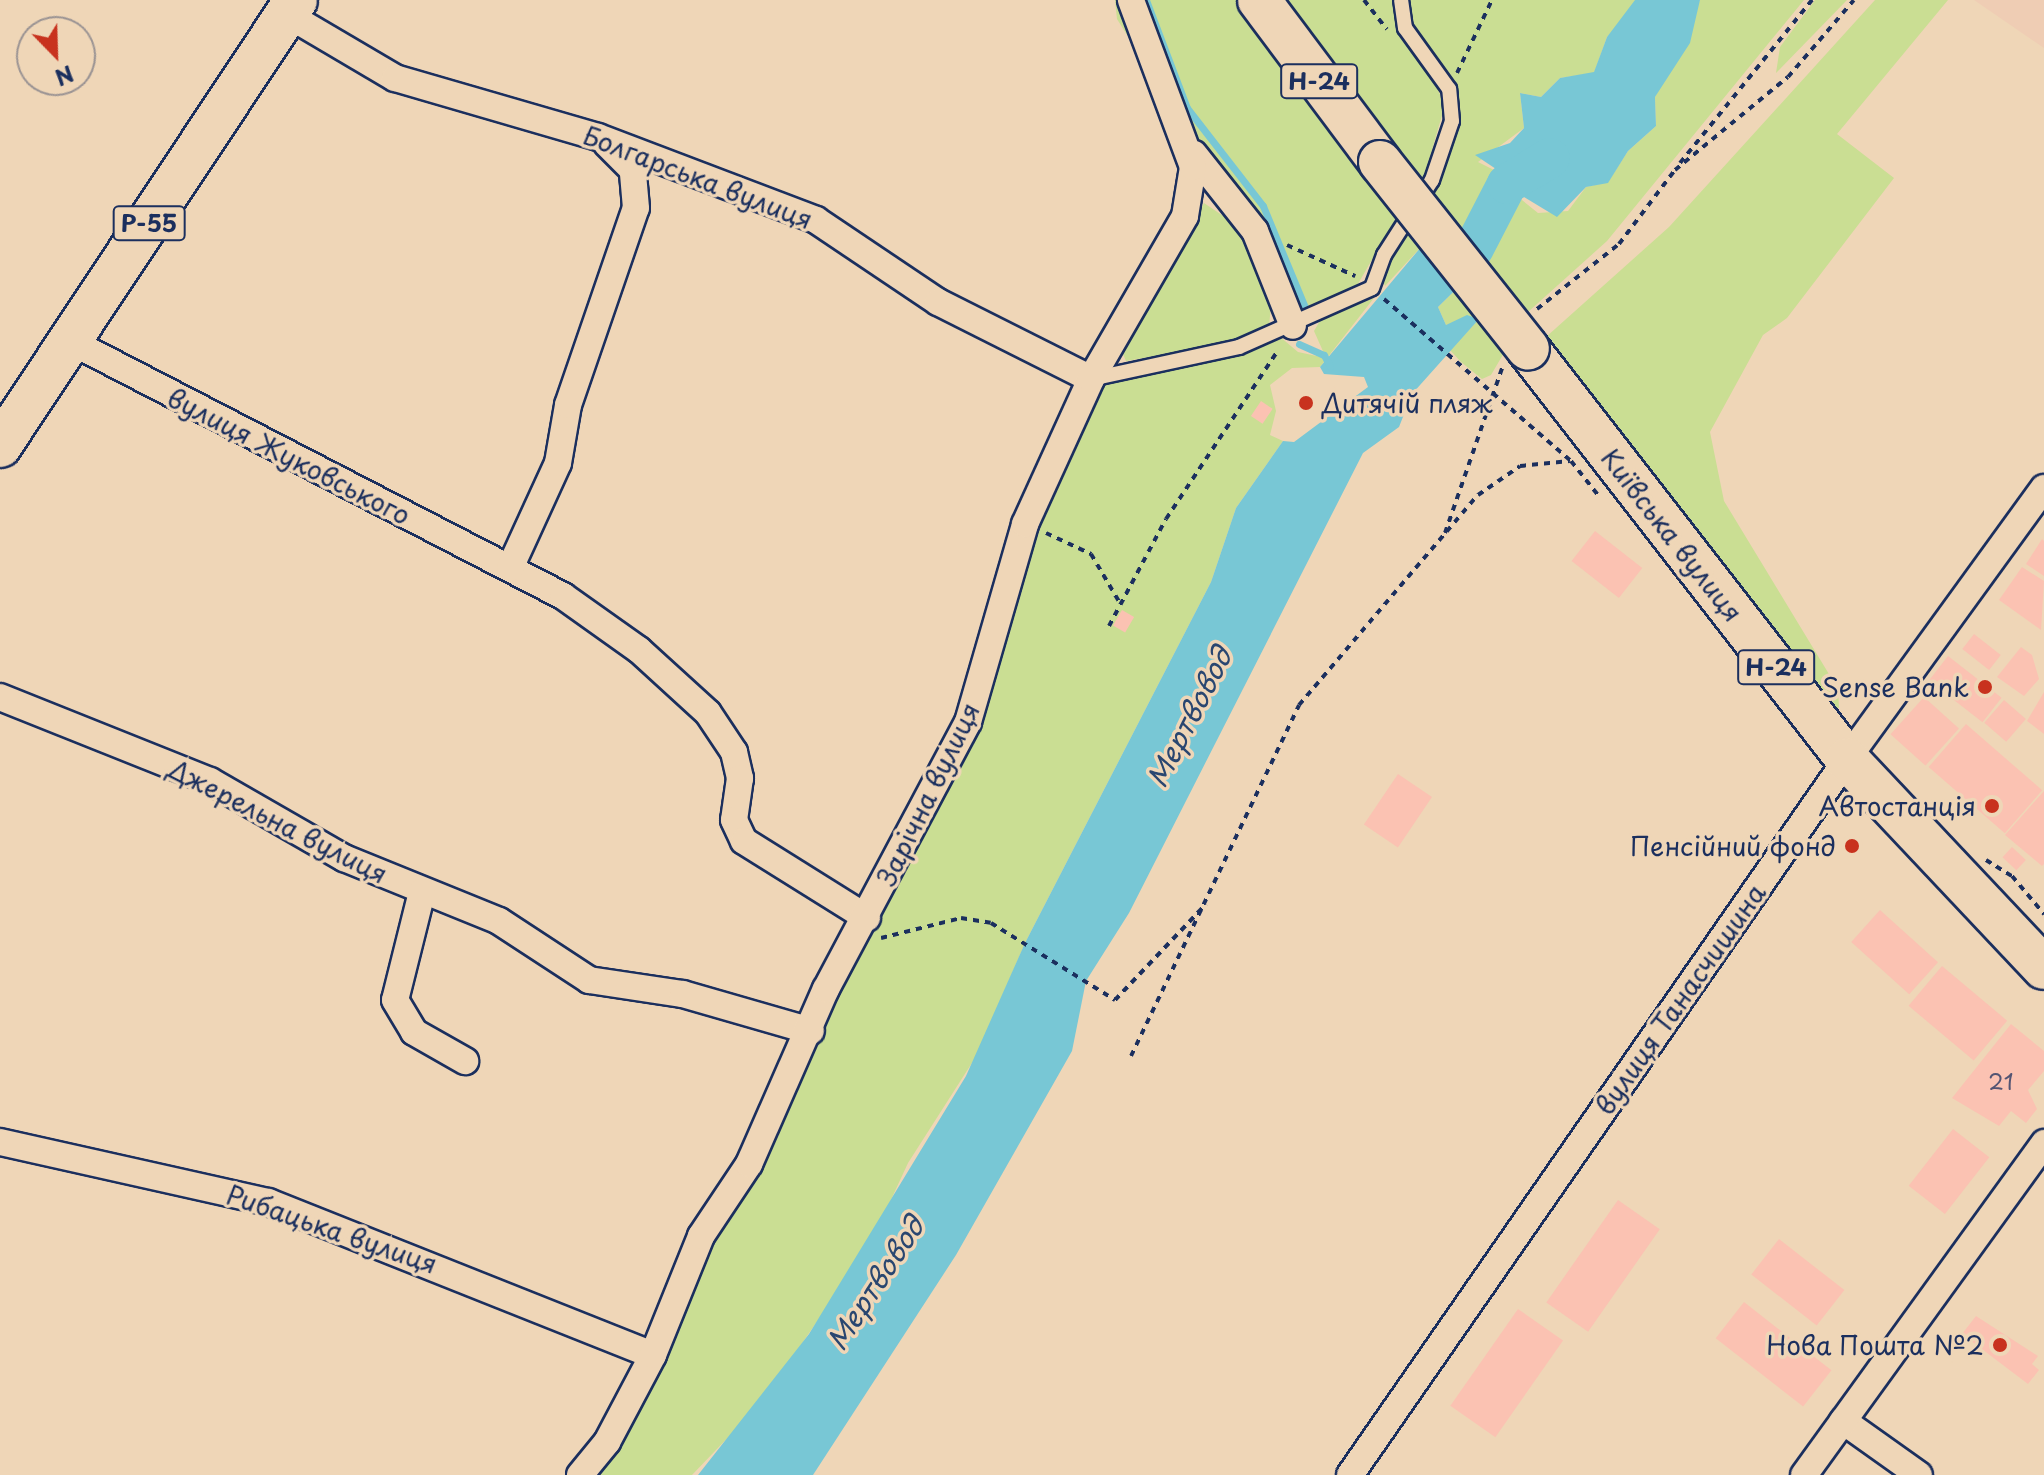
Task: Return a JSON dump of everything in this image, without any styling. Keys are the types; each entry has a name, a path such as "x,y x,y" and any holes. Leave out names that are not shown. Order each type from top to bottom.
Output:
{"main road":[{"name":"Н-24","path":"1259,0 1380,162 1523,338"},
{"name":"Р-55","path":"0,446 292,7"},
{"name":"Київська вулиця","path":"1523,338 1847,759 2044,968"}],"street":[{"name":"Зарічна вулиця","path":"580,1475 607,1442 653,1355 701,1236 749,1164 811,1031 826,989 853,948 968,722 1025,524 1091,379 1185,216 1195,182 1187,144 1131,0"},
{"name":"Болгарська вулиця","path":"292,7 395,78 598,137 816,220 938,302 1091,379"},
{"path":"510,568 558,463 568,405 636,208 633,170 598,137"},
{"path":"1187,144 1255,231 1293,326"},
{"name":"вулиця Жуковського","path":"70,341 563,596 671,675 734,752 740,778 734,820 744,841 867,918"},
{"name":"вулиця Танасчишина","path":"1350,1475 1847,759 2044,488"},
{"name":"Джерельна вулиця","path":"0,697 210,781 344,858 499,921 589,980 683,994 811,1031"},
{"path":"422,892 395,1000 407,1026 465,1061"},
{"name":"Рибацька вулиця","path":"0,1142 268,1202 653,1355"},
{"path":"1804,1475 2044,1143"},
{"path":"1843,1421 1919,1475"}],"lane":[{"path":"1091,379 1176,365 1293,326 1372,288 1445,151 1449,89 1405,28 1401,0"}],"path":[{"path":"1449,89 1492,0"},
{"path":"1442,539 1491,394 1523,338 1619,244 1812,0"},
{"path":"1675,170 1788,77 1854,0"},
{"path":"1255,231 1319,254 1372,288 1455,364 1571,461 1600,499"},
{"path":"1109,626 1166,519 1293,326"},
{"path":"1131,1056 1210,900 1299,705 1478,495 1520,466 1571,461"},
{"path":"1025,524 1091,554 1121,605"},
{"path":"1979,858 1998,863 2044,914"},
{"path":"853,948 961,918 991,923 1115,1000 1210,900"}],"shaded area":[{"path":"1974,0 2044,0 2044,48"}],"green space":[{"path":"1115,0 1242,0 1399,213 1355,289 1300,312 1117,19"},
{"path":"1286,0 1396,0 1445,105 1423,181"},
{"path":"1410,0 1635,0 1635,9 1607,37 1594,73 1560,78 1541,97 1520,93 1524,128 1478,162 1508,177 1477,236 1421,247 1385,286 1381,275 1437,184 1458,122 1455,86 1413,25"},
{"path":"1700,0 1804,0 1607,241 1528,312 1491,375 1482,379 1461,362 1450,350 1478,320 1446,325 1438,307 1483,263 1499,202 1517,196 1538,213 1568,211 1586,187 1608,182 1628,151 1656,126 1655,97"},
{"path":"1815,0 1847,0 1776,73 1780,47"},
{"path":"1875,0 1948,0 1837,134 1894,178 1787,318 1763,335 1710,432 1724,501 1838,689 1839,708 1824,708 1548,360 1546,337 1669,227"},
{"path":"1204,203 1247,232 1272,296 1269,326 1226,344 1126,361 1120,347"},
{"path":"1374,298 1320,367 1292,368 1270,385 1276,411 1270,435 1283,441 1236,508 1211,582 1025,943 977,1055 908,1163 871,1243 761,1403 692,1475 578,1475 971,727 1029,534 1100,384 1208,361 1279,336 1298,352 1326,358 1314,331 1321,319"}],"water":[{"path":"1635,0 1700,0 1690,43 1655,97 1656,126 1628,151 1608,183 1586,187 1557,217 1524,197 1499,202 1483,263 1438,307 1446,325 1467,315 1479,319 1412,394 1399,427 1363,453 1129,913 1086,981 1072,1051 956,1255 813,1475 698,1475 809,1334 966,1076 1025,943 1211,582 1236,508 1283,441 1294,442 1368,387 1364,377 1324,374 1320,367 1421,247 1477,236 1508,177 1475,155 1510,143 1524,128 1520,93 1541,97 1560,78 1594,72 1607,37"}],"building":[{"path":"1261,401 1273,409 1263,424 1251,416"},
{"path":"1595,531 1642,568 1619,598 1572,561"},
{"path":"2042,539 2044,541 2044,576 2026,564"},
{"path":"2022,567 2044,581 2041,630 1999,600"},
{"path":"1122,610 1134,617 1125,633 1113,626"},
{"path":"1974,634 2001,655 1989,670 1962,649"},
{"path":"2021,647 2032,655 2039,679 2024,696 1997,677"},
{"path":"1948,656 2002,698 1982,722 1929,680"},
{"path":"2044,692 2044,734 2027,721"},
{"path":"1924,697 1959,728 1925,766 1891,734"},
{"path":"2004,700 2026,719 2006,742 1984,723"},
{"path":"1966,724 2042,790 2005,833 1929,767"},
{"path":"1398,774 1432,797 1398,847 1364,825"},
{"path":"2044,791 2044,864 2042,866 2005,835"},
{"path":"2012,847 2026,860 2016,870 2002,857"},
{"path":"1880,910 1938,962 1909,994 1851,942"},
{"path":"1942,966 2007,1021 1974,1060 1909,1006"},
{"path":"2011,1024 2044,1051 2044,1071 2028,1090 2037,1109 2026,1123 2011,1111 1999,1126 1952,1098"},
{"path":"1953,1129 1989,1157 1945,1214 1909,1186"},
{"path":"1618,1200 1660,1229 1588,1332 1546,1302"},
{"path":"1779,1239 1844,1290 1817,1326 1751,1274"},
{"path":"1744,1302 1831,1370 1803,1407 1716,1338"},
{"path":"1518,1309 1563,1341 1495,1437 1450,1406"},
{"name":"Нова Пошта №2","path":"1976,1316 2038,1356 2032,1364 2039,1370 2028,1384 1962,1334"}],"waterway":[{"path":"1146,0 1187,108 1263,206 1306,310"},
{"name":"Мертвовод","path":"1474,248 1507,184 1550,158"},
{"path":"1299,344 1324,355 1330,367"}],"place":[{"name":"Дитячій пляж","path":"1306,403"},
{"name":"Sense Bank","path":"1985,687"},
{"name":"Автостанція","path":"1992,806"},
{"name":"Пенсійний фонд","path":"1852,846"},
{"name":"Нова Пошта №2","path":"2000,1345"}]}
